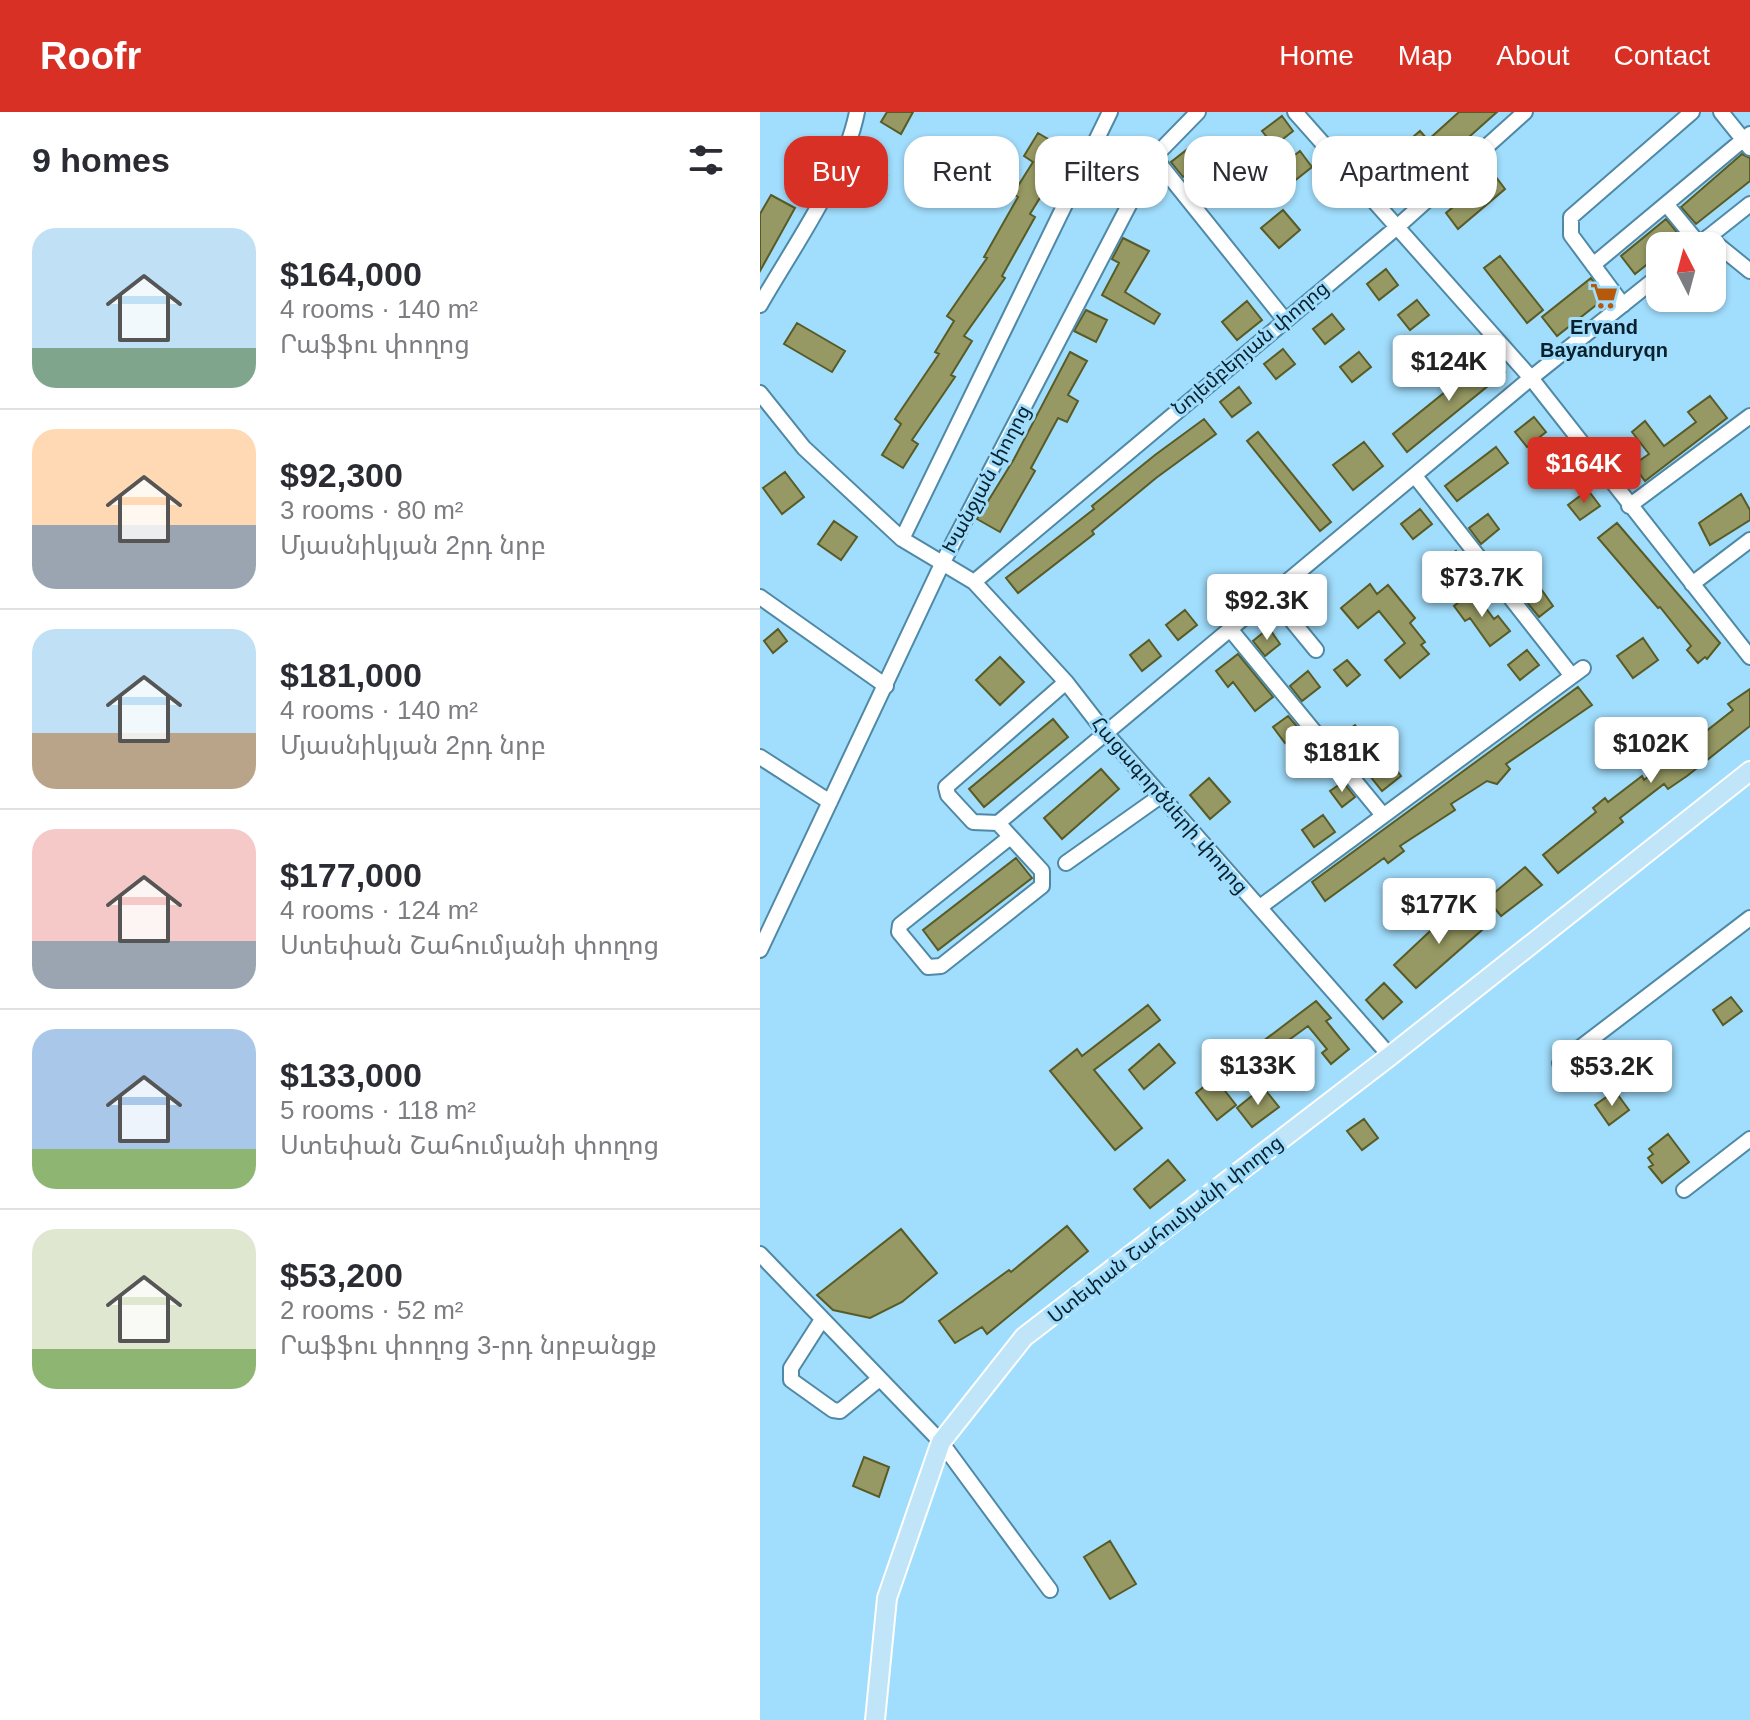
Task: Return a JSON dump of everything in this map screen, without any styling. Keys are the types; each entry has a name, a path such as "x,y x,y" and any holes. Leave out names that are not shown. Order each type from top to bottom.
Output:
{"main road":[{"name":"Ստեփան Շահումյանի փողոց","path":"875,1720 887,1598 941,1442 1024,1337 1390,1056 1750,771"}],"street":[{"path":"760,305 821,199 853,134 857,112"},
{"path":"760,393 804,448 902,539 1110,112"},
{"name":"Խանջյան փողոց","path":"1168,143 1198,112"},
{"path":"1295,112 1531,378 1750,657"},
{"name":"Նոյեմբերյան փողոց","path":"974,582 1396,228 1525,112"},
{"path":"1623,305 1571,235 1568,225 1571,217 1692,112"},
{"path":"1593,265 1748,141 1721,112"},
{"path":"1168,174 1284,319"},
{"path":"1714,232 1750,204"},
{"path":"1667,205 1692,232"},
{"name":"Խանջյան փողոց","path":"902,539 942,564 1127,208"},
{"path":"1726,257 1750,271"},
{"path":"1066,682 946,787 948,795 973,822 998,823 1104,731 1646,286"},
{"path":"1629,506 1750,416"},
{"path":"1260,907 1578,672 1415,476"},
{"path":"1692,584 1750,540"},
{"path":"760,950 942,564"},
{"name":"Հացագործների փողոց","path":"942,564 974,582 1066,682 1104,731 1390,1056"},
{"path":"1270,594 1316,650"},
{"path":"760,597 886,686"},
{"path":"1230,629 1382,814"},
{"path":"760,757 830,802"},
{"path":"1066,863 1162,795"},
{"path":"998,823 1042,871 1042,886 941,966 928,967 899,932 900,925 1009,838"},
{"path":"1560,1063 1750,918"},
{"path":"1684,1190 1750,1139"},
{"path":"760,1254 821,1321 941,1442 1050,1590"},
{"path":"821,1321 791,1368 791,1380 833,1410 840,1411 878,1380"}],"building":[{"path":"887,112 913,112 901,134 881,122"},
{"path":"1459,112 1497,112 1470,136 1432,136"},
{"path":"1282,116 1293,131 1287,136 1266,136 1262,131"},
{"path":"1035,138 1035,206 1030,214 1035,217 1002,276 1005,278 964,336 972,341 951,375 955,377 912,440 918,444 903,468 882,455 901,424 895,419 939,354 935,352 954,321 947,316 987,258 984,257 1012,208 1019,208 1019,184 1033,162 1024,156"},
{"path":"1300,151 1312,167 1296,180 1296,154"},
{"path":"1184,152 1184,176 1183,177 1171,162"},
{"path":"1742,154 1750,158 1750,181 1696,224 1681,207"},
{"path":"1497,178 1505,189 1497,196"},
{"path":"771,195 784,202 784,208 795,208 760,271 760,214"},
{"path":"1452,208 1483,208 1458,229 1446,213"},
{"path":"1283,210 1300,230 1279,248 1261,228"},
{"path":"1666,219 1677,232 1650,232"},
{"path":"1646,235 1646,265 1635,274 1621,256"},
{"path":"1123,238 1149,251 1125,292 1160,314 1154,324 1102,295 1119,263 1112,259"},
{"path":"1500,256 1543,310 1527,323 1484,268"},
{"path":"1386,269 1398,285 1379,300 1367,284"},
{"path":"1591,278 1605,298 1557,336 1542,317"},
{"path":"1417,300 1429,315 1410,330 1398,315"},
{"path":"1247,301 1262,320 1237,340 1222,322"},
{"path":"1086,310 1107,320 1096,342 1074,331"},
{"path":"1332,314 1344,329 1325,344 1313,329"},
{"path":"797,323 845,351 832,372 784,344"},
{"path":"1283,349 1295,364 1276,379 1264,364"},
{"path":"1070,352 1087,361 1068,395 1078,401 1067,422 1058,418 1031,468 1035,471 1000,532 977,519 1014,459"},
{"path":"1359,352 1371,367 1352,382 1340,367"},
{"path":"1491,355 1505,372 1407,452 1393,434"},
{"path":"1239,387 1251,403 1232,417 1220,402"},
{"path":"1710,396 1727,418 1645,481 1633,465 1649,454 1632,432 1645,421 1664,446 1696,422 1688,412"},
{"path":"1534,417 1546,432 1527,447 1515,432"},
{"path":"1204,419 1216,434 1156,478 1092,531 1094,534 1018,593 1006,578 1094,509 1092,506 1155,455"},
{"path":"1258,432 1331,522 1320,531 1247,441"},
{"path":"1364,442 1383,466 1353,490 1333,465"},
{"path":"1496,447 1508,463 1457,501 1445,486"},
{"path":"785,472 804,497 782,514 763,488"},
{"path":"1588,490 1600,506 1580,520 1568,505"},
{"path":"1741,494 1750,510 1750,520 1710,545 1699,523"},
{"path":"1420,509 1432,524 1413,539 1401,524"},
{"path":"1488,514 1499,529 1481,544 1469,528"},
{"path":"834,521 857,537 841,560 818,544"},
{"path":"1617,523 1720,643 1707,659 1705,657 1698,663 1687,650 1691,646 1660,607 1598,538"},
{"path":"1456,551 1467,566 1448,581 1436,566"},
{"path":"1525,566 1553,606 1539,617 1508,579"},
{"path":"1370,584 1377,594 1388,585 1415,618 1410,623 1425,642 1421,645 1429,654 1400,678 1385,660 1405,643 1379,611 1358,628 1341,608"},
{"path":"1473,591 1494,619 1498,616 1510,631 1490,646 1470,618 1465,621 1454,606"},
{"path":"1185,610 1197,625 1178,640 1166,625"},
{"path":"1269,628 1280,644 1265,656 1253,641"},
{"path":"778,629 787,641 773,653 764,641"},
{"path":"1643,638 1658,660 1633,678 1617,656"},
{"path":"1149,640 1161,656 1142,671 1130,655"},
{"path":"1527,650 1539,665 1520,680 1508,665"},
{"path":"1238,654 1273,697 1255,711 1233,682 1228,687 1216,671"},
{"path":"1000,657 1024,682 1000,705 976,680"},
{"path":"1347,660 1360,675 1347,686 1334,670"},
{"path":"1308,671 1320,687 1302,701 1290,686"},
{"path":"1578,687 1592,705 1506,764 1510,769 1497,784 1487,781 1451,804 1455,810 1400,846 1404,851 1388,863 1384,858 1325,901 1312,882"},
{"path":"1750,689 1750,726 1668,789 1664,784 1620,818 1623,822 1558,873 1543,855 1596,812 1593,808 1605,798 1608,802 1642,776 1644,780 1733,710 1728,704"},
{"path":"1288,716 1301,731 1285,743 1273,727"},
{"path":"1053,719 1068,737 984,807 969,789"},
{"path":"1355,725 1367,740 1348,755 1334,740"},
{"path":"1315,748 1327,763 1316,772 1304,757"},
{"path":"1390,761 1401,776 1382,791 1370,776"},
{"path":"1101,769 1119,789 1062,839 1044,818"},
{"path":"1209,778 1230,802 1210,819 1190,795"},
{"path":"1343,782 1355,797 1342,807 1330,791"},
{"path":"1323,815 1335,832 1314,847 1302,830"},
{"path":"1016,858 1032,878 938,950 923,930"},
{"path":"1525,867 1542,885 1501,916 1487,899"},
{"path":"1461,902 1482,930 1416,988 1394,965"},
{"path":"1384,983 1402,1002 1383,1019 1366,1000"},
{"path":"1731,997 1742,1011 1723,1025 1713,1010"},
{"path":"1316,1001 1331,1018 1326,1021 1349,1049 1331,1064 1322,1053 1327,1049 1308,1026 1267,1056 1258,1045"},
{"path":"1148,1005 1160,1020 1094,1070 1142,1128 1115,1150 1050,1071 1077,1049 1082,1056"},
{"path":"1159,1044 1175,1063 1144,1089 1129,1070"},
{"path":"1592,1056 1601,1068 1580,1084 1570,1072"},
{"path":"1215,1078 1236,1105 1217,1120 1196,1093"},
{"path":"1263,1087 1279,1107 1252,1127 1237,1108"},
{"path":"1615,1091 1629,1110 1609,1125 1595,1105"},
{"path":"1364,1119 1378,1138 1362,1150 1347,1131"},
{"path":"1668,1134 1689,1162 1662,1183 1649,1167 1653,1165 1648,1158 1653,1154 1649,1149"},
{"path":"1168,1160 1185,1180 1150,1208 1134,1189"},
{"path":"1067,1226 1088,1251 987,1334 982,1327 955,1343 939,1321 1009,1270 1011,1272"},
{"path":"901,1229 937,1273 902,1302 870,1318 833,1310 817,1295"},
{"path":"864,1457 889,1467 879,1497 853,1486"},
{"path":"1110,1541 1136,1584 1110,1599 1084,1557"}],"place":[{"name":"Ervand Bayanduryqn","path":"1604,296"}]}
